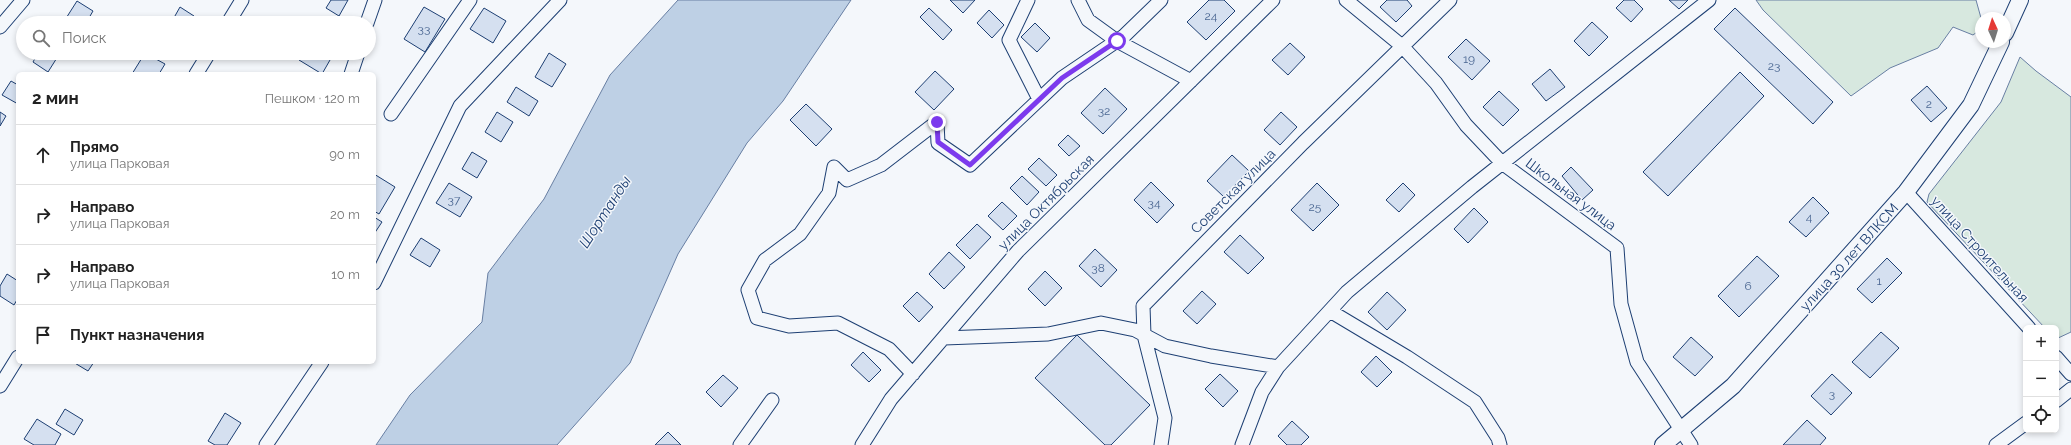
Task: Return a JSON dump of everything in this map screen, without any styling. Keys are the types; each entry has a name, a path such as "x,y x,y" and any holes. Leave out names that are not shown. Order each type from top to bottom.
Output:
{"street":[{"path":"0,27 23,0"},
{"path":"232,16 242,0"},
{"path":"369,16 375,0"},
{"path":"391,114 470,0"},
{"path":"376,279 460,106 560,0"},
{"path":"1028,0 1009,40 1039,100"},
{"path":"1078,0 1088,20 1117,41 1191,81"},
{"path":"913,374 889,349 838,323 789,326 757,318 748,290 765,260 800,234 829,193 834,167 847,180 881,165 937,122 938,142 970,165 1062,78 1117,41 1161,0"},
{"name":"улица Октябрьская","path":"862,445 891,399 1018,251 1273,0"},
{"path":"1346,0 1402,46 1436,83 1466,125 1502,163"},
{"name":"Советская улица","path":"1161,445 1165,418 1144,335 1143,306 1303,143 1450,0"},
{"name":"Школьная улица","path":"1242,445 1262,392 1278,367 1347,292 1502,163 1709,0"},
{"path":"2011,20 2020,0"},
{"name":"улица 30 лет ВЛКСМ","path":"1663,445 1733,386 1906,192 1971,105 1998,48"},
{"path":"197,72 205,60"},
{"path":"352,72 356,60"},
{"name":"Школьная улица","path":"1502,163 1617,248 1621,304 1637,362 1691,445"},
{"name":"улица Строительная","path":"1906,192 2026,325"},
{"path":"1330,311 1407,357 1475,402 1498,438 1500,445"},
{"path":"944,338 1048,334 1101,323 1135,330 1165,346 1211,356 1278,367"},
{"path":"0,386 16,360"},
{"path":"2059,360 2071,374"},
{"path":"266,445 321,364"},
{"path":"2059,399 2071,389"},
{"path":"740,445 772,400"},
{"path":"1996,445 2023,425"}],"shaded area":[{"path":"1756,0 1976,0 1979,12 1975,12 1975,34 1973,35 1953,27 1938,48 1890,68 1851,96 1763,10"},
{"path":"2020,57 2071,97 2071,332 2059,338 2059,325 2042,325 1927,202 1929,194 2001,102"}],"water":[{"name":"Шортанды","path":"678,0 851,0 783,101 747,143 678,254 630,363 557,445 376,445 410,395 482,322 488,273 544,199 610,75"}],"building":[{"path":"331,0 348,0 339,16 326,8"},
{"path":"950,0 975,0 963,13"},
{"path":"1209,0 1224,0 1235,11 1206,40 1187,22"},
{"path":"1387,0 1407,0 1412,6 1396,22 1380,7"},
{"path":"1624,0 1634,0 1643,9 1631,22 1616,8"},
{"path":"1669,0 1688,0 1679,9"},
{"path":"77,1 93,11 90,16 67,16"},
{"path":"180,7 194,16 175,16"},
{"path":"424,7 445,19 425,52 404,39"},
{"path":"484,8 506,21 493,43 470,29"},
{"path":"929,8 952,30 943,40 920,17"},
{"path":"1735,8 1833,102 1813,124 1714,29"},
{"path":"989,10 1004,25 992,38 977,23"},
{"path":"1592,22 1608,37 1589,56 1574,41"},
{"path":"1035,23 1050,38 1037,52 1021,37"},
{"path":"1466,39 1490,61 1472,80 1448,57"},
{"path":"1290,43 1305,57 1288,75 1272,60"},
{"path":"549,53 566,64 552,87 535,77"},
{"path":"34,60 56,60 48,72 33,62"},
{"path":"141,60 158,60 165,64 160,72 133,72"},
{"path":"299,60 330,60 323,72 319,72"},
{"path":"1550,69 1565,87 1546,101 1532,84"},
{"path":"935,71 954,89 934,110 915,92"},
{"path":"1740,72 1764,96 1668,196 1643,172"},
{"path":"11,81 16,84 16,103 2,95"},
{"path":"1927,86 1947,108 1931,122 1911,100"},
{"path":"516,87 538,101 529,116 507,102"},
{"path":"1105,88 1127,109 1103,134 1081,113"},
{"path":"1499,91 1519,110 1503,126 1483,107"},
{"path":"806,104 832,129 816,146 790,120"},
{"path":"0,112 6,116 0,126"},
{"path":"497,112 513,122 501,142 485,132"},
{"path":"1281,112 1297,127 1280,145 1264,130"},
{"path":"1068,135 1080,146 1069,156 1058,145"},
{"path":"472,152 487,161 477,178 462,169"},
{"path":"1232,155 1249,171 1224,197 1207,181"},
{"path":"1039,158 1057,175 1046,186 1028,169"},
{"path":"1571,167 1593,190 1582,200 1562,176"},
{"path":"376,175 395,187 379,214 376,212"},
{"path":"1022,176 1039,192 1027,205 1010,188"},
{"path":"1151,182 1174,205 1157,223 1134,200"},
{"path":"449,183 472,197 460,217 436,203"},
{"path":"1317,183 1339,205 1313,231 1291,210"},
{"path":"1403,183 1415,195 1399,212 1386,200"},
{"path":"1813,197 1829,213 1806,237 1789,222"},
{"path":"1002,202 1017,216 1003,230 988,216"},
{"path":"1474,208 1488,222 1468,243 1454,229"},
{"path":"376,218 382,222 376,231"},
{"path":"977,224 991,237 970,259 956,245"},
{"path":"1240,235 1264,258 1248,274 1224,252"},
{"path":"421,238 440,250 430,267 410,255"},
{"path":"1095,249 1117,270 1101,287 1079,266"},
{"path":"949,252 965,267 944,289 929,274"},
{"path":"1757,256 1779,276 1739,317 1718,296"},
{"path":"1887,258 1902,273 1872,303 1857,289"},
{"path":"1045,271 1062,288 1045,306 1028,289"},
{"path":"7,274 16,280 16,302 14,305 0,296 0,286"},
{"path":"1202,291 1216,304 1197,324 1183,311"},
{"path":"917,292 933,307 919,322 903,306"},
{"path":"1387,292 1406,310 1387,330 1368,312"},
{"path":"1881,332 1899,348 1870,378 1852,362"},
{"path":"1077,335 1150,405 1111,445 1105,445 1035,378"},
{"path":"1691,337 1713,357 1695,376 1673,357"},
{"path":"863,352 881,370 869,382 851,365"},
{"path":"1376,356 1392,372 1377,387 1361,372"},
{"path":"76,364 93,364 88,371"},
{"path":"1220,374 1238,391 1223,407 1205,389"},
{"path":"1832,374 1852,393 1831,415 1811,396"},
{"path":"723,375 738,388 721,407 706,392"},
{"path":"65,409 83,420 74,435 56,424"},
{"path":"225,413 241,423 227,445 215,445 208,441"},
{"path":"37,419 61,434 55,445 34,445 24,439"},
{"path":"1807,420 1826,438 1820,445 1783,445"},
{"path":"1292,421 1309,437 1301,445 1287,445 1278,436"},
{"path":"668,432 681,445 655,445"}],"route":[{"path":"937,122 938,142 970,165 1062,78 1117,41"}]}
